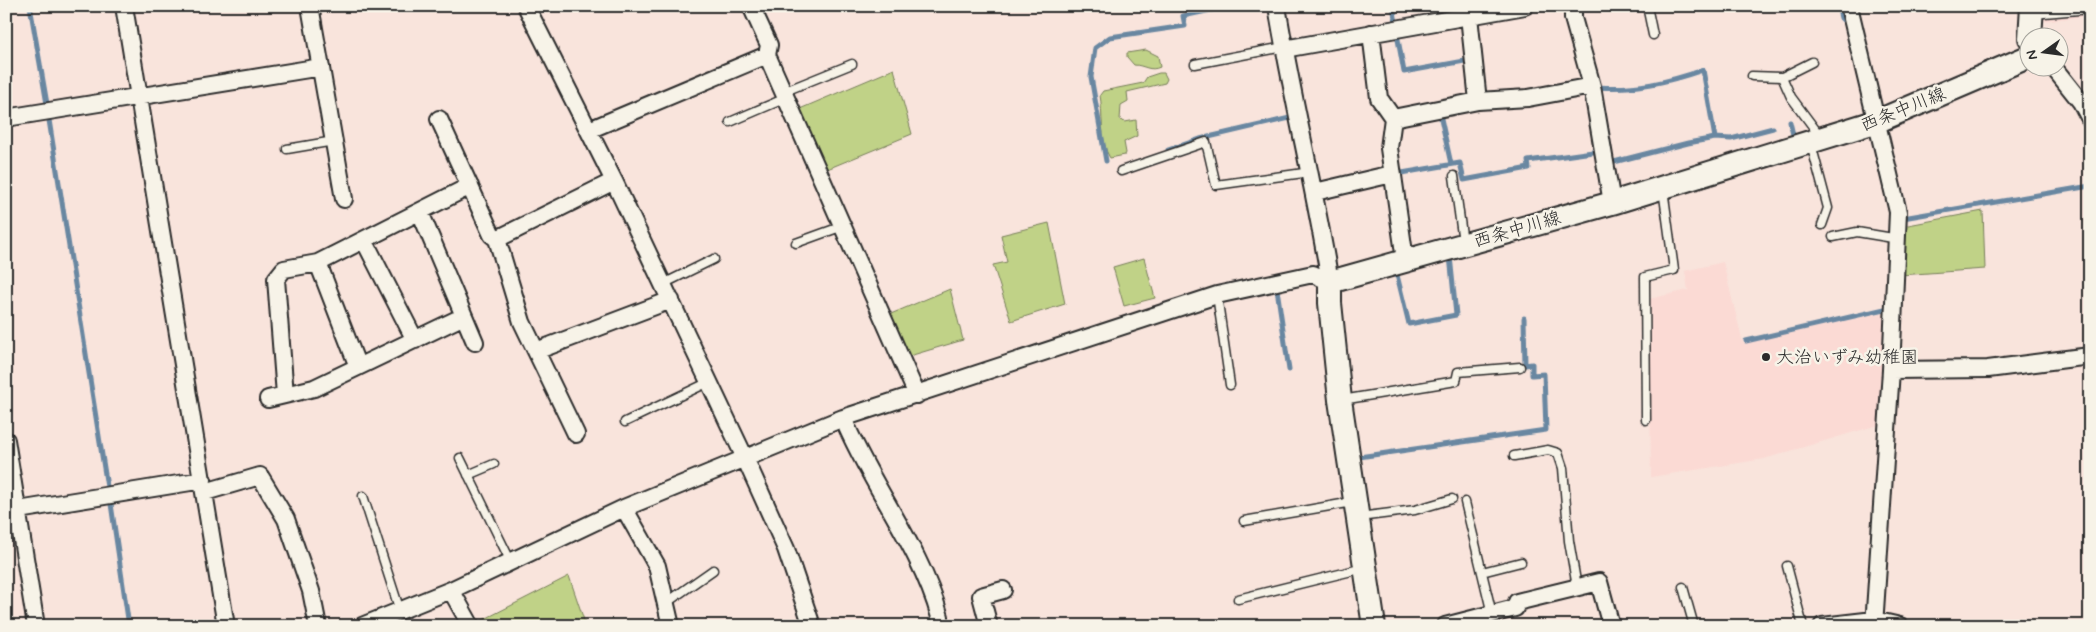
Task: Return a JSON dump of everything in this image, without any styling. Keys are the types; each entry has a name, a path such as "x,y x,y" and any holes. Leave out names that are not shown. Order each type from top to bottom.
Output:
{"main road":[{"path":"2031,28 2032,10"},
{"name":"西条中川線","path":"1330,282 1612,202 1878,121 2018,61"},
{"path":"1330,282 1330,303 1340,400 1374,626"}],"street":[{"path":"124,6 226,626"},
{"path":"310,6 344,199"},
{"path":"526,6 589,130 745,458 786,549 812,626"},
{"path":"751,6 769,45 766,55 917,395"},
{"path":"1277,6 1284,48 1315,192 1330,282"},
{"path":"1284,48 1524,6"},
{"path":"1573,6 1573,18 1592,86 1612,202"},
{"path":"1850,6 1898,212 1891,370 1874,623"},
{"path":"1469,16 1478,101"},
{"path":"1371,34 1380,98 1393,118 1388,148 1405,260"},
{"path":"589,130 766,55"},
{"path":"6,118 321,67"},
{"path":"2062,78 2081,102 2090,118"},
{"path":"1393,118 1478,101 1528,98 1592,86"},
{"path":"439,119 492,235 497,239 522,322 576,434"},
{"path":"1315,192 1392,174"},
{"path":"497,239 614,182"},
{"path":"285,395 276,279 284,269 318,263 470,186"},
{"path":"420,212 475,342"},
{"path":"364,240 415,340"},
{"path":"318,263 358,367"},
{"path":"362,626 383,622 400,611 452,590 624,508 843,418 1217,295 1313,274 1330,282"},
{"path":"536,351 670,300"},
{"path":"268,399 314,388 464,316"},
{"path":"1891,370 1988,369 2090,356"},
{"path":"843,418 854,445 914,553 934,597 940,617"},
{"path":"6,440 12,511 36,626"},
{"path":"12,511 204,486 260,476 286,519 311,591 318,626"},
{"path":"624,508 657,566 671,626"},
{"path":"1445,626 1515,608 1517,602 1599,582 1611,626"},
{"path":"452,590 471,626"},
{"path":"989,626 981,596 1003,590"},
{"path":"1822,626 1874,623 1900,626"}],"lane":[{"path":"1647,6 1653,35"},
{"path":"2032,10 2090,9"},
{"path":"1195,64 1284,48"},
{"path":"1752,76 1782,77 1812,62"},
{"path":"730,122 852,64"},
{"path":"1782,77 1791,97 1816,140 1828,208 1822,225"},
{"path":"287,149 334,141"},
{"path":"1121,171 1206,142 1216,185 1311,172"},
{"path":"1454,176 1464,244"},
{"path":"1646,420 1645,277 1674,270 1662,187"},
{"path":"796,243 843,226"},
{"path":"1834,237 1857,232 1898,239"},
{"path":"663,284 714,259"},
{"path":"1217,295 1230,385"},
{"path":"1340,400 1456,381 1458,372 1520,366"},
{"path":"625,422 709,382"},
{"path":"1514,456 1548,450 1558,453 1563,468 1569,541 1577,587"},
{"path":"460,458 511,562"},
{"path":"468,475 494,464"},
{"path":"363,496 400,611"},
{"path":"1244,521 1356,510 1415,510 1452,499"},
{"path":"1465,502 1492,614"},
{"path":"1482,572 1521,562"},
{"path":"1787,566 1803,626"},
{"path":"1238,599 1365,568"},
{"path":"666,603 713,570"},
{"path":"1684,587 1694,626"}],"shaded area":[{"path":"2043,6 2090,6 2090,16 2042,21"},
{"name":"大治いずみ幼稚園","path":"1723,262 1743,343 1885,312 1878,425 1764,459 1651,477 1649,299 1688,290 1685,271"}],"green space":[{"path":"1146,50 1158,56 1160,67 1150,69 1134,65 1127,57 1127,53"},
{"path":"894,69 912,134 820,172 795,111"},
{"path":"1164,73 1167,79 1165,83 1127,92 1128,101 1121,105 1120,120 1125,122 1136,120 1137,136 1124,142 1125,155 1110,158 1103,136 1100,95 1103,91 1143,83 1147,77"},
{"path":"1983,211 1985,269 1900,275 1903,226"},
{"path":"1049,223 1065,304 1011,321 993,265 1007,262 1001,235"},
{"path":"1144,258 1155,298 1124,306 1113,267"},
{"path":"950,289 963,340 906,357 886,316"},
{"path":"569,576 586,626 477,626 475,624"}],"waterway":[{"path":"30,6 47,104"},
{"path":"1106,161 1091,77 1095,48 1110,37 1185,26 1183,16 1230,6"},
{"path":"1393,6 1396,23"},
{"path":"1838,6 1841,18 1848,25"},
{"path":"1397,34 1404,72 1470,60"},
{"path":"1598,87 1612,88 1651,84 1703,70 1715,138"},
{"path":"1440,114 1451,164"},
{"path":"1168,150 1200,139 1294,117"},
{"path":"49,120 107,487"},
{"path":"1790,122 1794,139 1796,139"},
{"path":"1610,163 1688,143 1715,138 1731,139 1773,128"},
{"path":"1396,174 1460,163 1464,180 1529,168 1528,161 1600,151"},
{"path":"1903,218 2090,186"},
{"path":"1396,271 1409,324 1456,315 1450,256"},
{"path":"1277,289 1289,370"},
{"path":"1746,341 1889,308"},
{"path":"1359,457 1546,430 1544,374 1532,375 1532,364 1525,365 1524,318"},
{"path":"111,504 129,626"}],"place":[{"name":"大治いずみ幼稚園","path":"1766,357"}]}
